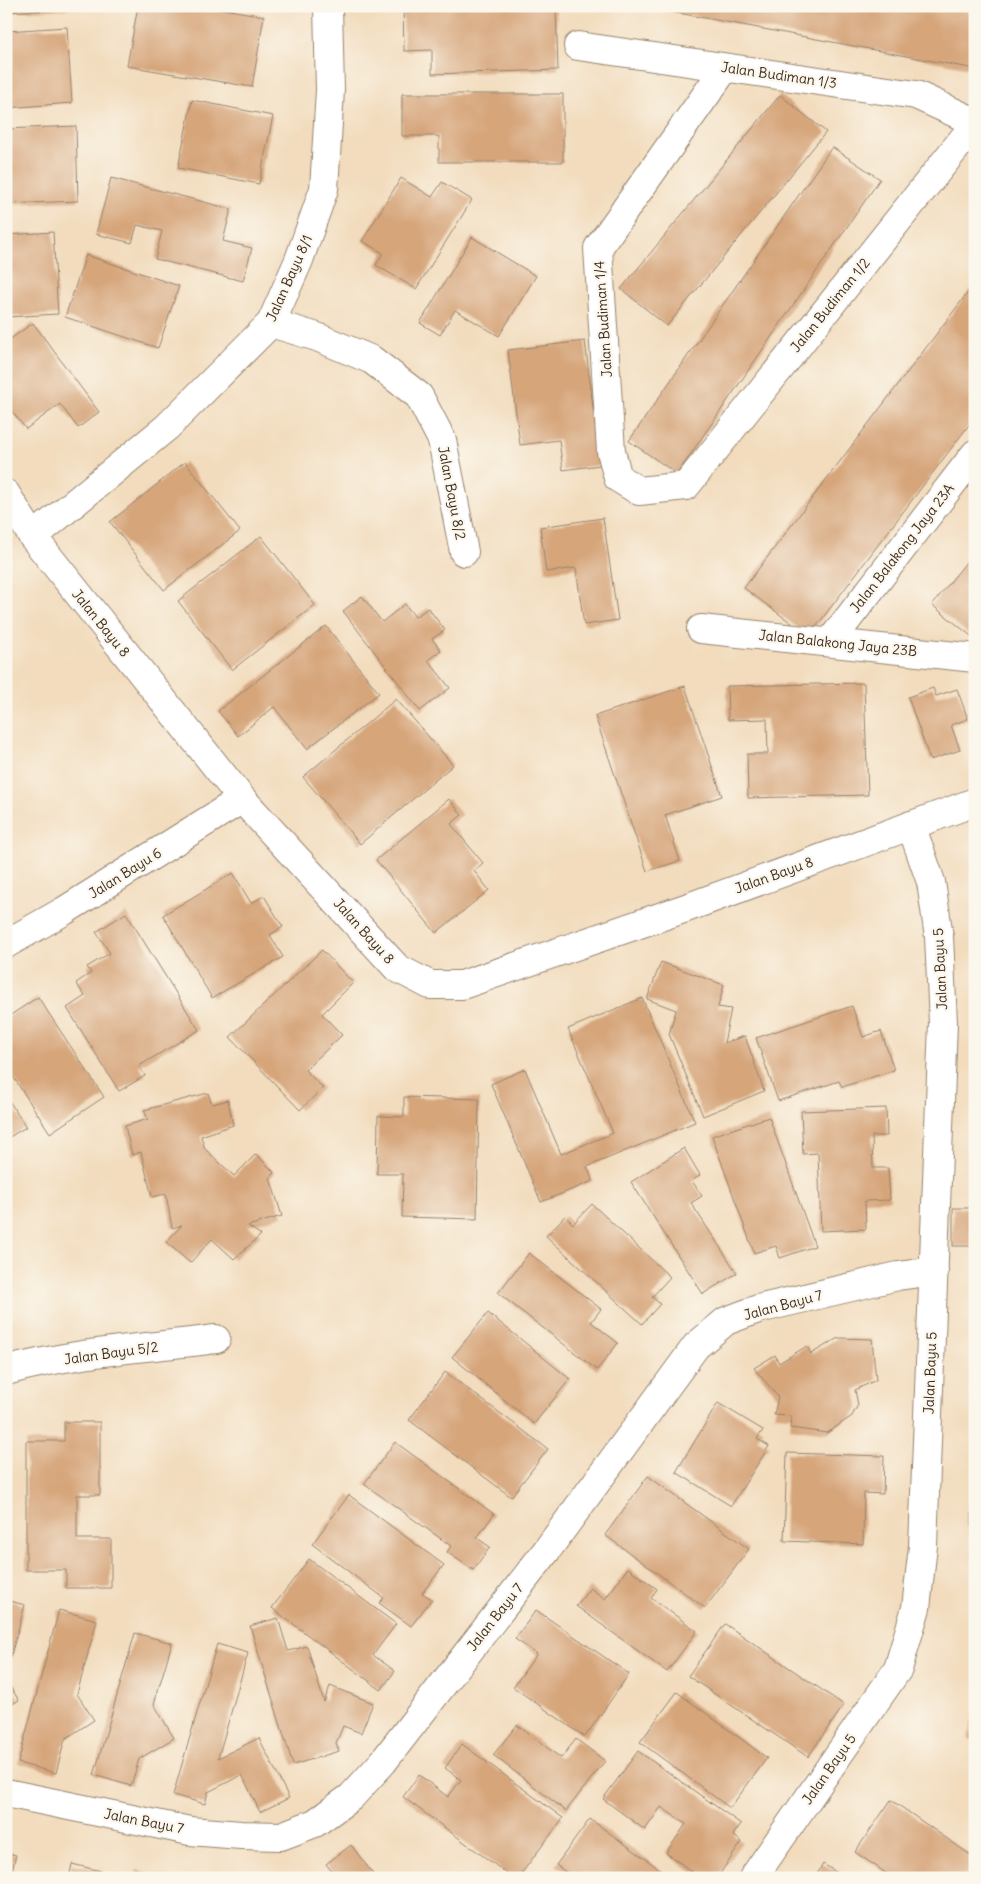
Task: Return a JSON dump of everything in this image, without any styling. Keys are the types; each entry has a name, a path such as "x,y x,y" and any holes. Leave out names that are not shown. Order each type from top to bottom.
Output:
{"street":[{"name":"Jalan Bayu 8/1","path":"32,537 167,427 271,323 300,260 324,189 330,90 328,6"},
{"name":"Jalan Budiman 1/3","path":"578,46 916,95 975,123"},
{"name":"Jalan Budiman 1/4","path":"686,486 639,491 618,478 611,452 598,248 726,68"},
{"name":"Jalan Budiman 1/2","path":"686,486 975,123"},
{"name":"Jalan Bayu 8/2","path":"271,323 317,337 372,360 418,396 442,440 464,552"},
{"name":"Jalan Balakong Jaya 23A","path":"830,642 975,454"},
{"name":"Jalan Bayu 8","path":"6,494 32,537 242,799 397,968 430,985 462,986 686,908 975,802"},
{"name":"Jalan Balakong Jaya 23B","path":"701,629 975,658"},
{"name":"Jalan Bayu 6","path":"6,944 64,911 242,799"},
{"name":"Jalan Bayu 5","path":"753,1878 898,1668 916,1608 923,1546 943,1023 940,937 931,882 910,825"},
{"name":"Jalan Bayu 7","path":"6,1793 198,1831 281,1836 315,1823 350,1796 383,1762 547,1550 696,1346 726,1322 758,1309 898,1276 934,1271"},
{"name":"Jalan Bayu 5/2","path":"6,1371 23,1366 86,1356 216,1339"}],"building":[{"path":"6,6 91,6 92,8 6,12"},
{"path":"138,6 207,6 264,16 252,87 127,66"},
{"path":"403,6 556,6 558,70 432,74 432,50 404,51"},
{"path":"975,6 975,69 647,7"},
{"path":"67,27 72,103 6,108 6,31"},
{"path":"402,94 563,94 563,162 439,162 439,136 402,136"},
{"path":"780,95 826,132 667,326 621,289"},
{"path":"192,100 273,116 259,184 178,168"},
{"path":"76,126 78,201 6,204 6,129"},
{"path":"832,147 880,179 677,474 629,441"},
{"path":"111,178 231,209 223,241 252,248 243,281 155,259 162,231 137,225 132,243 96,234"},
{"path":"401,178 432,197 442,182 472,200 416,289 376,265 383,253 362,241"},
{"path":"53,232 58,314 6,317 6,235"},
{"path":"472,237 536,276 499,336 455,310 440,335 420,323"},
{"path":"86,255 179,286 158,348 65,317"},
{"path":"975,283 975,417 809,636 744,588"},
{"path":"33,323 99,412 78,428 60,404 26,429 6,404 6,342"},
{"path":"585,341 600,465 563,470 559,440 520,445 508,350"},
{"path":"185,462 240,531 164,590 110,522"},
{"path":"603,518 618,620 584,625 576,568 546,572 540,527"},
{"path":"261,536 315,605 232,670 178,601"},
{"path":"975,551 975,639 932,605"},
{"path":"362,596 382,622 405,604 415,617 428,608 445,630 432,639 441,650 428,660 450,688 420,711 343,611"},
{"path":"326,626 379,693 307,749 274,707 238,736 218,711"},
{"path":"864,683 868,795 748,798 747,754 768,754 767,719 728,720 727,686"},
{"path":"685,686 722,796 665,815 680,861 647,871 595,716"},
{"path":"933,688 936,696 957,689 968,719 951,725 960,750 930,760 908,697"},
{"path":"396,699 453,765 360,844 303,777"},
{"path":"449,799 462,815 451,824 483,863 474,871 489,890 436,933 376,860"},
{"path":"233,873 251,903 264,896 283,927 270,935 283,957 212,998 163,915"},
{"path":"126,913 199,1030 139,1066 145,1076 119,1091 67,1008 85,996 76,983 91,973 87,967 110,953 96,932"},
{"path":"322,950 353,983 322,1014 342,1035 305,1070 323,1088 300,1110 230,1037"},
{"path":"661,962 724,985 718,1007 731,1009 724,1043 745,1036 764,1091 703,1116 669,1034 676,1010 647,999"},
{"path":"38,997 104,1097 50,1133 6,1066 6,1018"},
{"path":"642,998 695,1122 587,1167 593,1181 541,1202 491,1084 525,1069 561,1154 613,1133 568,1029"},
{"path":"852,1006 863,1037 881,1031 894,1070 842,1087 839,1081 778,1101 756,1038"},
{"path":"208,1093 212,1104 228,1100 233,1125 201,1136 205,1149 234,1176 256,1154 275,1173 270,1178 282,1216 248,1226 261,1235 234,1259 212,1239 190,1263 166,1242 182,1225 172,1228 166,1194 152,1197 141,1152 132,1155 125,1126 148,1119 144,1110"},
{"path":"6,1096 26,1127 6,1139"},
{"path":"404,1097 479,1099 477,1219 402,1217 403,1174 377,1174 378,1116 404,1117"},
{"path":"886,1108 887,1136 872,1136 873,1168 888,1168 890,1200 865,1201 866,1229 821,1231 818,1153 803,1154 801,1111"},
{"path":"769,1117 815,1246 780,1258 776,1246 754,1253 712,1136"},
{"path":"684,1148 700,1175 692,1181 702,1196 691,1203 737,1273 703,1294 631,1182"},
{"path":"592,1204 670,1277 652,1297 660,1304 642,1324 546,1236 565,1216 573,1224"},
{"path":"953,1208 975,1208 975,1246 953,1246"},
{"path":"529,1253 601,1309 591,1322 618,1343 597,1370 498,1293"},
{"path":"488,1313 570,1379 534,1424 452,1357"},
{"path":"838,1338 872,1339 876,1380 855,1390 858,1405 852,1416 827,1433 790,1428 791,1416 774,1415 778,1397 754,1368 775,1355 779,1363 807,1346 811,1354"},
{"path":"445,1372 548,1449 511,1497 409,1420"},
{"path":"718,1403 763,1430 757,1439 769,1446 731,1506 676,1472"},
{"path":"64,1422 100,1422 100,1495 77,1495 77,1539 111,1539 111,1588 66,1588 66,1570 26,1570 26,1441 64,1441"},
{"path":"395,1442 494,1514 477,1538 490,1547 473,1570 447,1552 451,1546 364,1484"},
{"path":"787,1453 884,1456 883,1494 864,1493 863,1544 784,1541"},
{"path":"648,1476 749,1549 705,1608 605,1535"},
{"path":"349,1495 444,1565 422,1593 432,1599 411,1626 379,1603 384,1598 312,1544"},
{"path":"972,1503 975,1503 975,1558 972,1558"},
{"path":"309,1559 396,1624 373,1655 395,1671 381,1690 272,1608"},
{"path":"628,1568 657,1589 651,1598 697,1631 667,1672 576,1606 590,1588 605,1599"},
{"path":"6,1600 25,1605 7,1670 6,1670"},
{"path":"59,1610 97,1620 77,1694 94,1720 65,1739 56,1773 18,1763"},
{"path":"536,1610 629,1674 585,1737 513,1687 537,1654 515,1639"},
{"path":"278,1618 288,1651 307,1646 324,1702 330,1686 373,1703 361,1733 343,1726 336,1743 339,1751 293,1765 250,1626"},
{"path":"725,1624 844,1705 808,1757 688,1676"},
{"path":"135,1633 172,1643 154,1704 174,1738 139,1759 131,1786 94,1775"},
{"path":"217,1644 248,1653 218,1758 259,1738 289,1798 260,1812 242,1775 208,1792 205,1804 173,1795"},
{"path":"6,1681 19,1700 6,1708"},
{"path":"677,1692 767,1758 730,1808 640,1742"},
{"path":"975,1711 975,1741 968,1739"},
{"path":"517,1725 561,1758 576,1739 605,1761 566,1811 493,1755"},
{"path":"462,1744 563,1818 518,1878 513,1878 403,1797 419,1775 448,1797 461,1780 445,1768"},
{"path":"638,1751 741,1824 733,1835 742,1842 717,1878 701,1878 666,1853 686,1824 661,1807 645,1830 603,1799"},
{"path":"891,1800 975,1858 975,1878 893,1878 855,1852"},
{"path":"590,1819 672,1878 574,1878 556,1865"},
{"path":"351,1845 376,1878 337,1878 326,1864"},
{"path":"6,1853 16,1855 10,1878 6,1878"},
{"path":"72,1864 101,1871 99,1878 69,1878"},
{"path":"823,1864 846,1878 815,1878"},
{"path":"137,1870 168,1877 168,1878 135,1878"}]}
